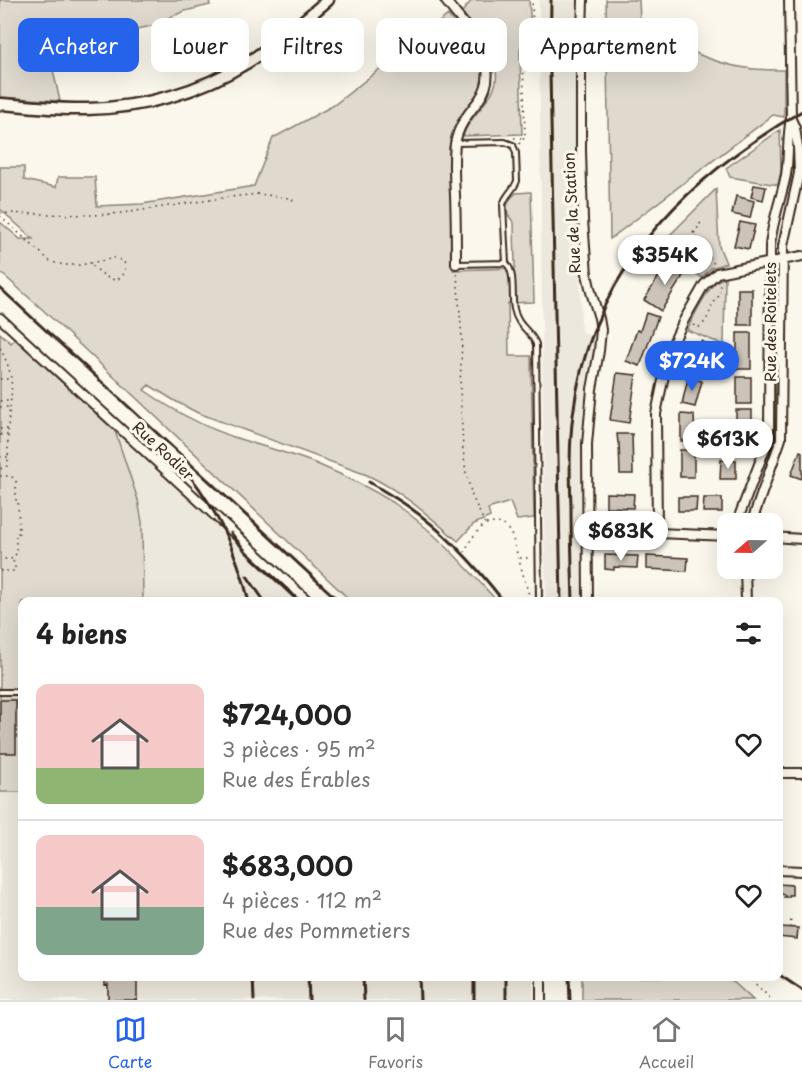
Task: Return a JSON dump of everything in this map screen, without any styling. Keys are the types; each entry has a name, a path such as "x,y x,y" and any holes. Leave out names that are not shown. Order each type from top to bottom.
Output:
{"street":[{"path":"0,104 100,109 149,102 179,94 220,78 247,63 272,46 328,0"},
{"path":"445,0 479,47 484,56 489,77 485,91 460,125 455,143 456,264"},
{"name":"Rue de la Station","path":"583,0 581,151 585,261 601,330 588,425 588,597"},
{"name":"Rue des Roitelets","path":"740,513 766,447 769,430 771,238 787,168 791,118 789,0"},
{"name":"Rue des Roitelets","path":"755,513 779,447 782,430 783,260 785,236 798,179 798,147 791,118"},
{"path":"657,532 656,414 662,378 679,330 704,285 715,274 720,271 802,256"},
{"name":"Rue Rodier","path":"0,318 304,597"},
{"path":"769,430 782,430"},
{"path":"588,530 717,535"},
{"path":"783,538 802,539"},
{"path":"745,579 746,597"},
{"path":"783,773 802,773"},
{"path":"783,870 802,871"},
{"path":"541,981 541,1000"}],"lane":[{"path":"455,143 505,142 513,145 515,149 517,181 503,205 506,263 511,273 513,307 516,317 536,344 539,597"},
{"path":"456,264 506,263"},
{"path":"0,692 18,692"}],"path":[{"path":"525,138 523,51 526,41 533,32 532,0"},
{"path":"0,214 123,213 260,194 289,198 297,202"},
{"path":"0,214 51,262 65,265 115,258 123,261 126,268 123,276 114,280 103,276 89,263"},
{"path":"701,223 697,226 698,230 693,232 715,266"},
{"path":"700,254 709,245"},
{"path":"456,264 462,340 460,388 463,449 472,496 485,524"},
{"path":"690,323 699,327 703,326 714,299 720,295 720,279"},
{"path":"0,348 12,379 7,466 0,469"},
{"path":"0,357 3,354"},
{"path":"0,379 12,379"},
{"path":"0,401 11,401"},
{"path":"0,407 11,407"},
{"path":"0,429 8,429"},
{"path":"0,435 8,435"},
{"path":"0,457 8,457"},
{"path":"0,476 11,477 16,482 19,533 16,533 16,554 11,559 0,559"},
{"path":"465,552 473,537 485,524 500,523 507,527 512,536 530,597"},
{"path":"519,558 538,558"},
{"path":"0,571 15,571 15,564 11,559"},
{"path":"790,928 791,920"},
{"path":"752,981 772,1000"}],"shaded area":[{"path":"0,0 209,0 210,5 168,18 151,18 151,26 139,29 139,18 18,18 18,72 53,72 60,101 0,97"},
{"path":"472,0 529,0 530,18 519,18 522,134 463,136 470,122 491,94 495,86 496,72 507,72 507,18 467,18 462,12"},
{"path":"539,0 576,0 576,18 539,18"},
{"path":"606,0 639,0 640,18 606,18"},
{"path":"698,54 733,66 784,70 784,117 773,115 610,239 607,72 698,72"},
{"path":"376,72 484,72 480,89 460,117 449,148 453,270 515,268 514,223 508,215 507,206 516,193 531,192 534,302 508,303 509,356 531,356 534,518 517,520 510,502 488,509 490,517 474,524 458,541 404,497 367,475 198,413 149,385 144,390 204,425 236,438 317,464 385,497 436,536 493,597 347,597 0,272 0,222 20,239 33,239 0,209 0,167 24,167 24,180 56,187 58,177 95,177 97,206 142,204 254,186 273,138 334,105"},
{"path":"540,72 577,72 581,331 596,340 587,379 581,439 582,597 546,597"},
{"path":"780,130 781,171 778,185 730,177 726,168"},
{"path":"716,189 719,246 726,263 711,268 702,278 660,245"},
{"path":"725,278 724,345 687,330 712,286 718,280"},
{"path":"0,333 11,343 15,339 115,431 138,500 142,522 143,597 18,597 18,792 0,792"},
{"path":"115,431 297,597 143,597 142,522"},
{"path":"0,792 18,792 18,981 533,981 533,1000 0,1000"},
{"path":"582,981 732,981 753,1000 582,1000"}],"building":[{"path":"754,185 766,187 763,200 751,197"},
{"path":"736,196 754,201 750,218 732,214"},
{"path":"740,222 755,225 749,249 734,246"},
{"path":"669,260 686,271 661,311 644,300"},
{"path":"738,289 752,289 752,325 738,325"},
{"path":"646,313 658,317 640,366 626,361"},
{"path":"737,333 751,333 751,369 737,369"},
{"path":"701,341 714,347 704,371 691,366"},
{"path":"617,373 636,375 629,423 610,420"},
{"path":"737,377 751,377 751,404 737,404"},
{"path":"688,378 702,381 695,407 682,404"},
{"path":"736,410 752,410 752,429 736,429"},
{"path":"681,414 694,415 695,441 681,441"},
{"path":"617,434 632,434 633,474 620,474"},
{"path":"729,434 744,435 744,453 729,453"},
{"path":"680,450 694,450 694,477 680,477"},
{"path":"800,451 802,452 802,479 791,475"},
{"path":"721,460 736,460 736,479 720,479"},
{"path":"606,493 634,494 633,508 606,507"},
{"path":"678,497 697,497 696,511 678,511"},
{"path":"704,498 722,498 722,512 703,512"},
{"path":"605,555 638,556 637,568 605,569"},
{"path":"647,556 688,558 687,571 647,569"},
{"path":"0,700 16,700 16,753 0,753"},
{"path":"783,884 792,885 792,895 784,897 783,894"},
{"path":"783,927 798,928 797,939 783,938"},
{"path":"105,981 137,981 137,1000 108,1000 108,984 105,985"}],"railway":[{"path":"551,0 550,72 561,597"},
{"path":"573,597 570,449 573,415 583,364 599,317 622,275 649,236 682,200 718,168 759,138 802,111"},
{"path":"0,288 335,597"},
{"path":"178,462 202,493 222,527 238,564 248,597"},
{"path":"369,482 409,507 435,527 472,563 500,597"},
{"path":"231,533 246,552 294,597"},
{"path":"247,576 262,597"},
{"path":"783,977 802,990"},
{"path":"253,981 254,1000"},
{"path":"308,981 309,1000"},
{"path":"363,981 364,1000"},
{"path":"419,981 420,1000"},
{"path":"474,981 474,1000"},
{"path":"506,981 506,1000"},
{"path":"569,981 570,1000"}]}
